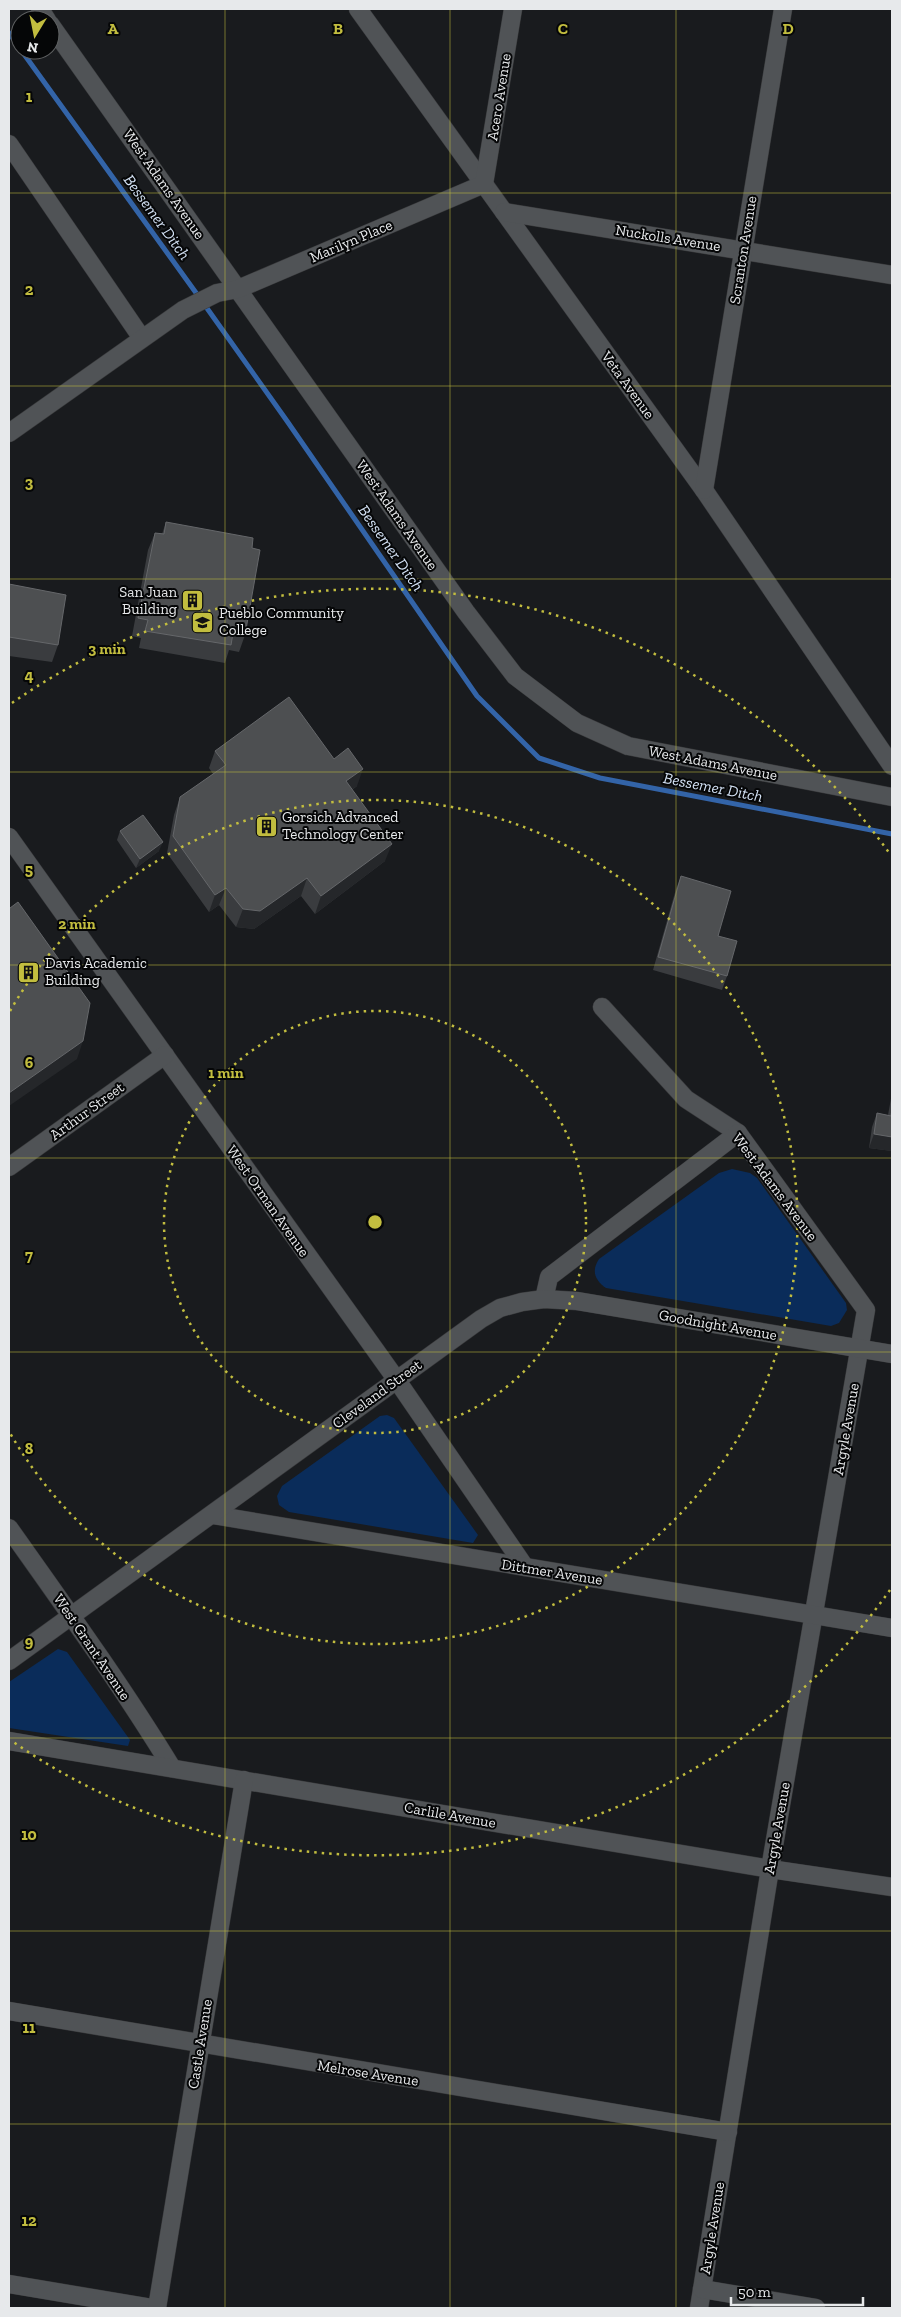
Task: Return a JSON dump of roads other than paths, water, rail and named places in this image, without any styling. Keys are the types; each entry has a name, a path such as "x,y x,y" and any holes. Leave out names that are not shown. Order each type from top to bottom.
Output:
{"street":[{"name":"Veta Avenue","path":"358,9 704,490 892,766"},
{"name":"Acero Avenue","path":"484,184 513,9"},
{"name":"Scranton Avenue","path":"704,490 783,9"},
{"name":"West Adams Avenue","path":"60,38 466,612 515,676 577,723 628,746 892,797"},
{"path":"9,144 14,163 141,337 9,432"},
{"name":"Marilyn Place","path":"141,337 183,310 216,293 238,288 484,184"},
{"name":"Nuckolls Avenue","path":"504,212 892,275"},
{"name":"West Orman Avenue","path":"9,837 396,1379 525,1567"},
{"name":"West Adams Avenue","path":"602,1006 686,1099 738,1133 866,1310 860,1349"},
{"name":"Arthur Street","path":"9,1167 165,1056"},
{"path":"544,1299 548,1276 738,1133"},
{"name":"Cleveland Street","path":"9,1661 481,1319 500,1308 544,1299"},
{"name":"Goodnight Avenue","path":"544,1299 577,1302 892,1354"},
{"name":"Argyle Avenue","path":"699,2308 770,1868 860,1349"},
{"name":"Dittmer Avenue","path":"213,1515 892,1628"},
{"name":"West Grant Avenue","path":"9,1528 148,1728 172,1768"},
{"name":"Carlile Avenue","path":"9,1741 892,1887"},
{"name":"Castle Avenue","path":"157,2308 244,1780"},
{"name":"Melrose Avenue","path":"9,2011 200,2045 728,2132"},
{"path":"9,2284 152,2308"},
{"path":"702,2289 816,2308"}],"waterway":[{"name":"Bessemer Ditch","path":"28,60 199,297"},
{"name":"Bessemer Ditch","path":"204,304 477,696 539,758 600,778 892,834"}],"place":[{"name":"San Juan Building","path":"193,601"},
{"name":"Pueblo Community College","path":"203,622"},
{"name":"Gorsich Advanced Technology Center","path":"266,826"},
{"name":"Davis Academic Building","path":"29,972"}]}
